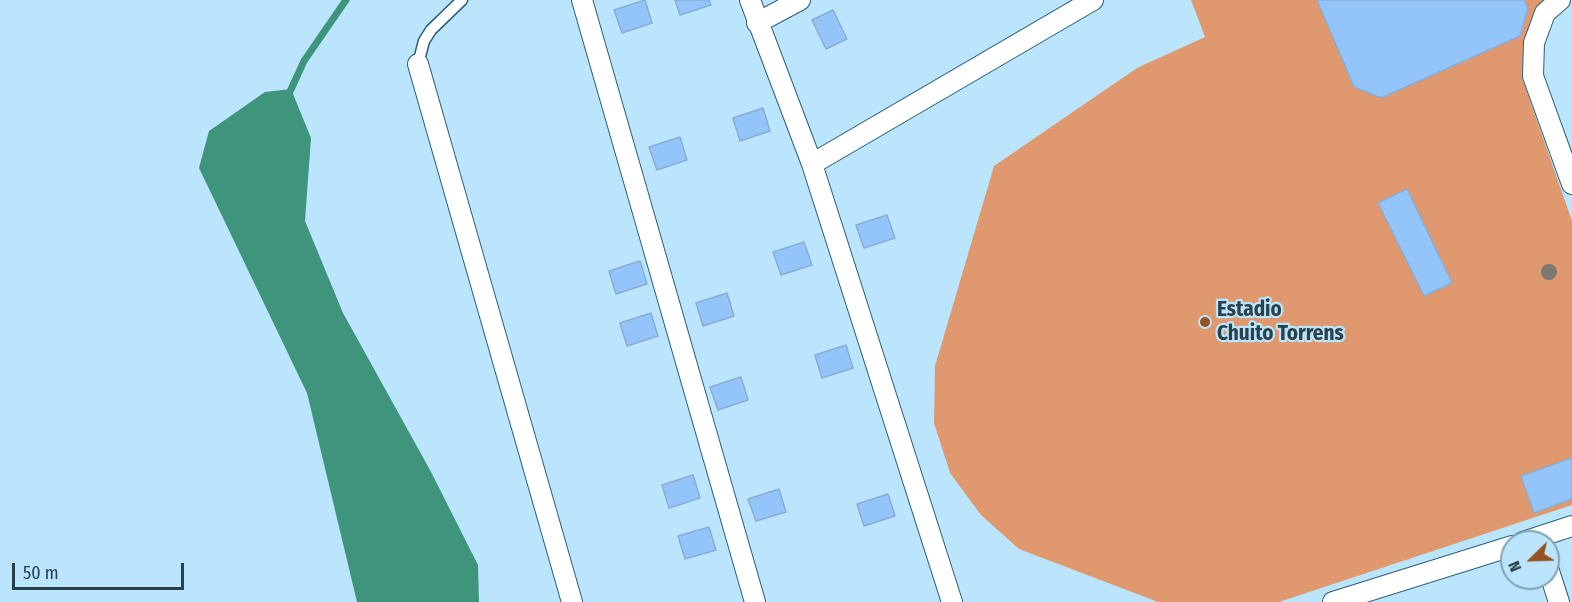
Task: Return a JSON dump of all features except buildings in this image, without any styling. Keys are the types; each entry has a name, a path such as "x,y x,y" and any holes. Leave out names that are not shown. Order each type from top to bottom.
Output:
{"street":[{"path":"582,0 755,602"},
{"path":"750,0 812,164 952,602"},
{"path":"757,23 800,0"},
{"path":"812,164 1093,0"},
{"path":"1560,0 1545,13 1534,43 1533,76 1572,184"},
{"path":"418,64 572,602"},
{"path":"1333,602 1500,550"}],"lane":[{"path":"418,64 424,41 431,30 462,0"}],"shaded area":[{"name":"Estadio Chuito Torrens","path":"1191,0 1544,0 1523,50 1522,78 1572,221 1572,505 1279,602 1158,602 1019,549 981,515 950,473 934,423 935,366 994,166 1137,68 1205,37"},
{"path":"291,89 311,138 305,221 343,313 430,470 478,565 479,602 357,602 307,393 199,168 209,131 265,92"}],"waterway":[{"path":"288,96 304,61 346,0"}],"place":[{"name":"Estadio Chuito Torrens","path":"1205,322"}]}
